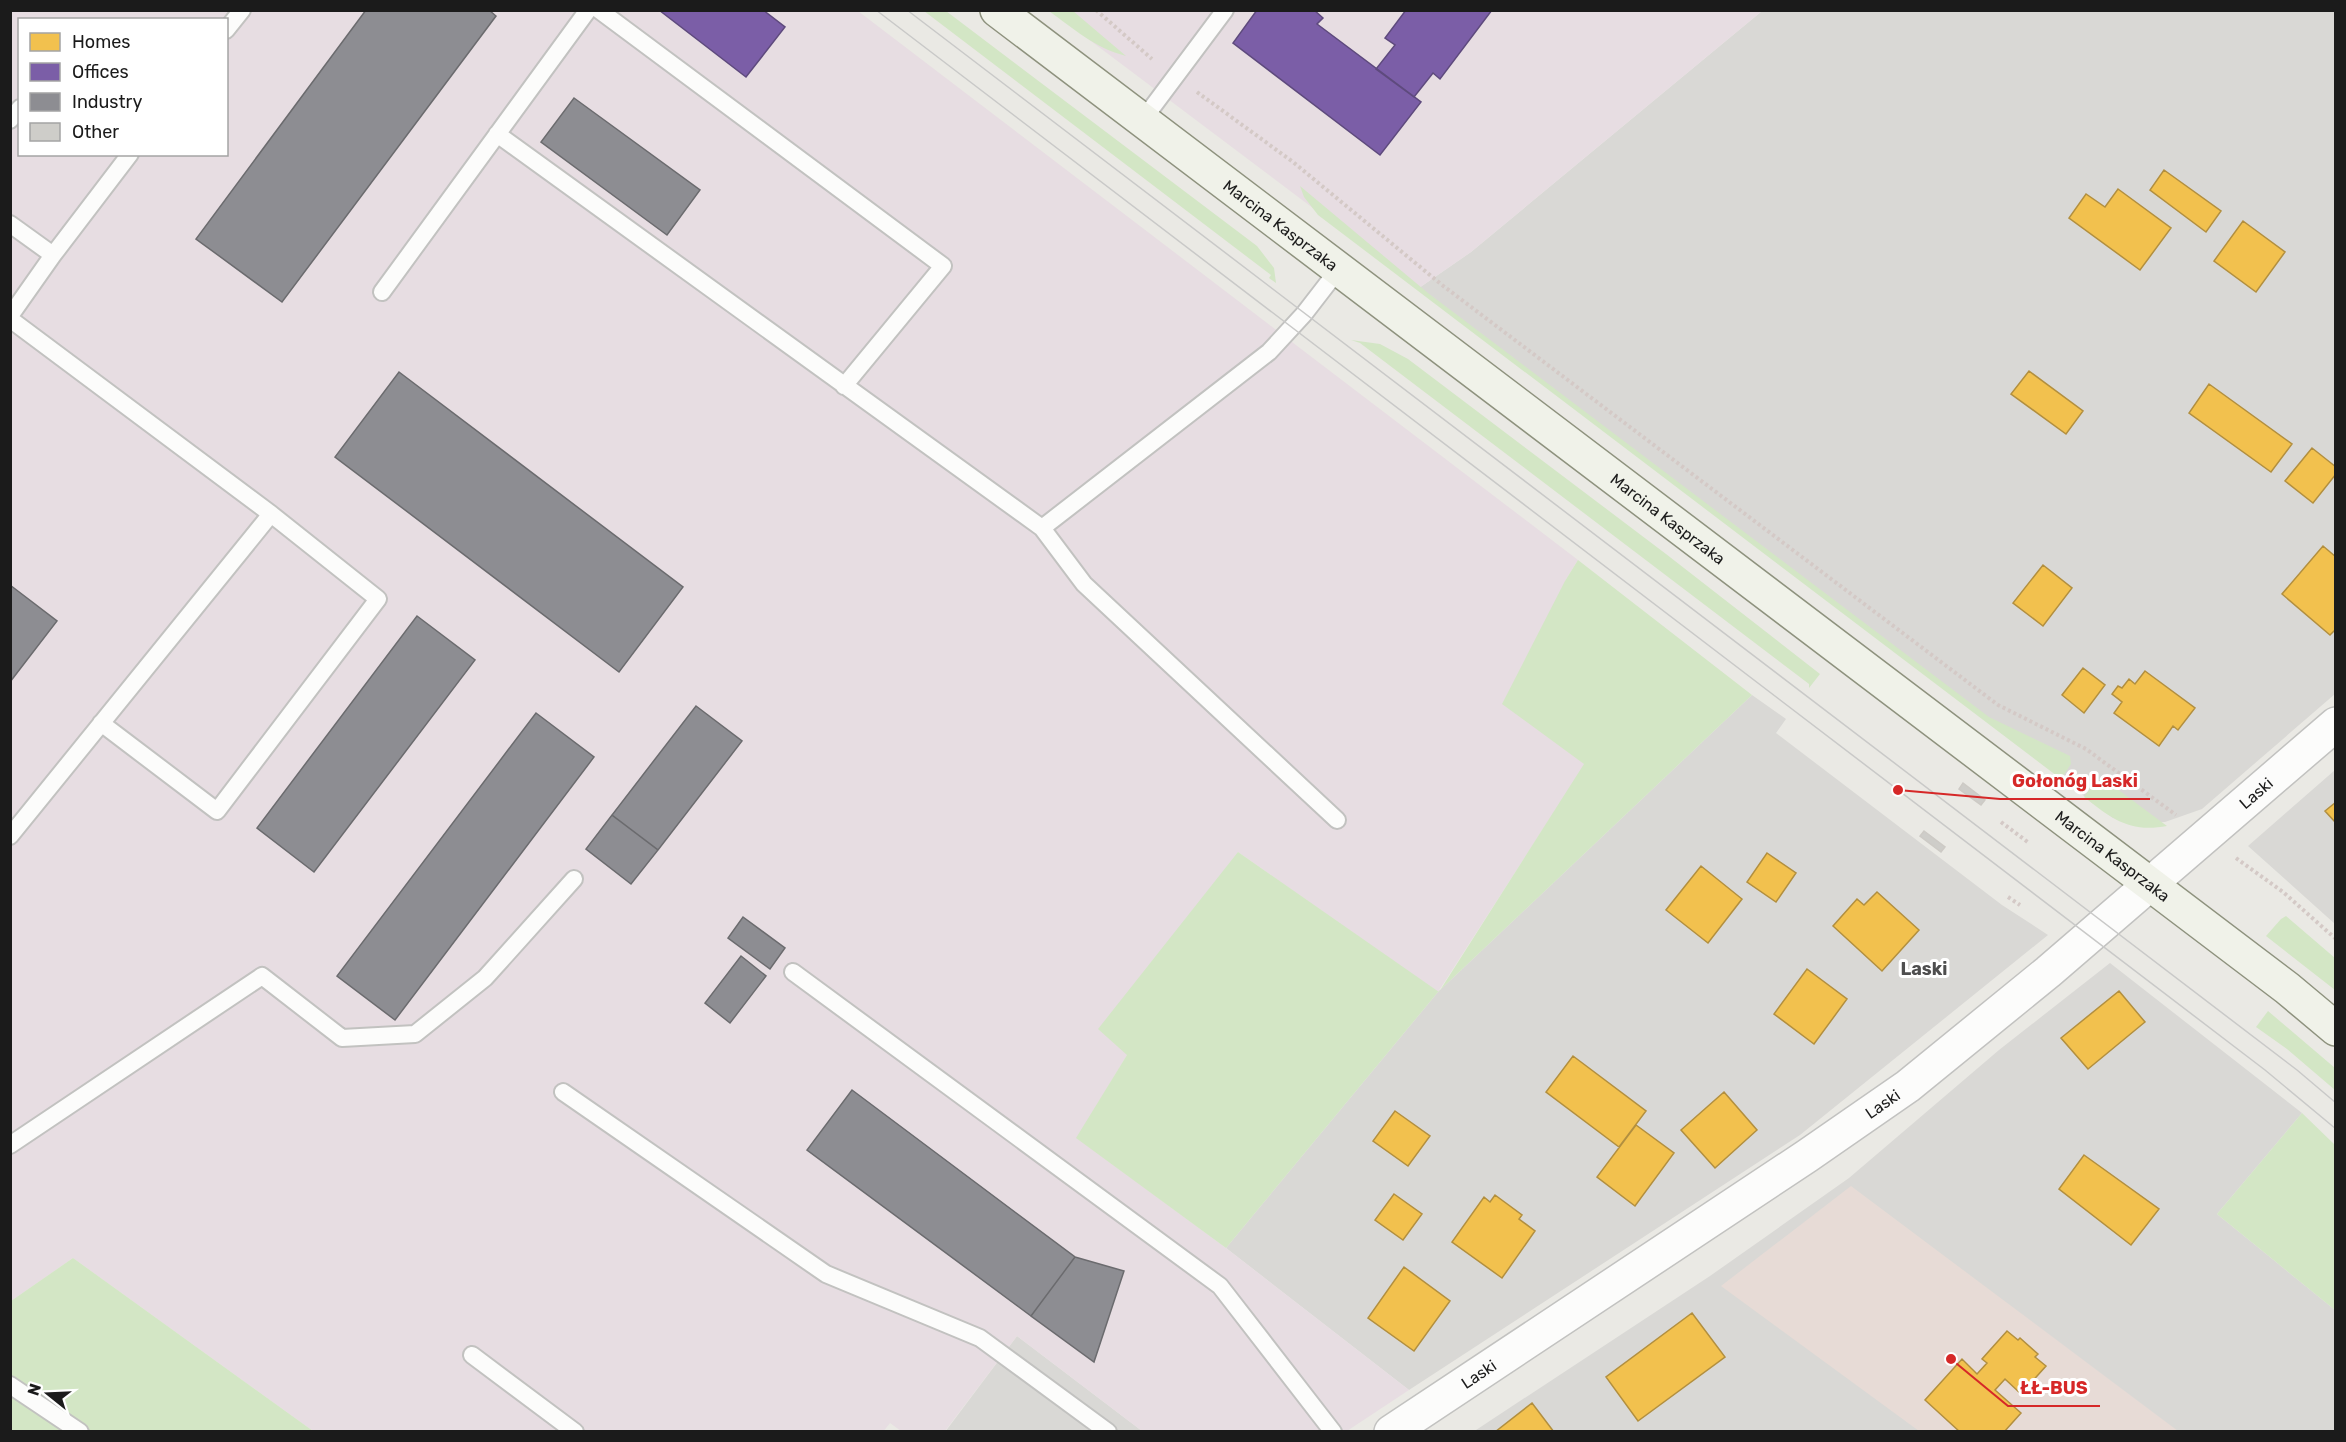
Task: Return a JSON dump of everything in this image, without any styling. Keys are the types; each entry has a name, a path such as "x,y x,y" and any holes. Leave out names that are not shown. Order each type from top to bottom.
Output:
{"street":[{"name":"Marcina Kasprzaka","path":"997,10 2287,988 2336,1029"},
{"name":"Laski","path":"1391,1431 1797,1163 1900,1092 2039,979 2336,724"}],"lane":[{"path":"228,28 242,10"},
{"path":"382,292 588,10"},
{"path":"599,10 943,266 844,386"},
{"path":"1142,121 1226,10"},
{"path":"497,134 1041,528 1084,585 1337,820"},
{"path":"101,723 217,811 378,599 271,514 10,318 53,255 128,156"},
{"path":"10,224 53,255"},
{"path":"1041,528 1269,352 1304,314 1338,270"},
{"path":"10,836 271,514"},
{"path":"10,1145 262,976 342,1038 414,1034 485,978 574,879"},
{"path":"793,972 1220,1286 1334,1431"},
{"path":"563,1092 826,1274 980,1338 1108,1431"},
{"path":"472,1355 575,1431"},
{"path":"10,1384 80,1431"}],"path":[{"path":"1096,10 1176,76 1293,162 1442,285 1998,705 2086,749 2185,821"},
{"path":"2001,822 2029,843"},
{"path":"2233,855 2283,892 2336,939"},
{"path":"2008,897 2020,905"}],"shaded area":[{"path":"11,11 858,11 1578,560 1565,581 1585,764 1438,992 1238,852 1127,1055 1077,1138 1226,1248 1409,1390 1347,1431 1142,1431 1017,1336 945,1431 901,1431 890,1423 883,1432 313,1431 73,1258 11,1301"},
{"path":"1051,11 1762,11 1471,252 1419,288"},
{"path":"1762,11 2335,11 2335,694 2202,809 2165,822 2143,823 2113,818 1419,288 1471,252"},
{"path":"1752,695 1786,719 1776,733 2002,905 2048,935 1800,1135 1409,1390 1226,1248 1438,992"},
{"path":"2335,770 2335,924 2248,846"},
{"path":"2110,963 2302,1113 2217,1214 2335,1310 2335,1431 1473,1432 1710,1276 1849,1178 1999,1050"},
{"path":"1851,1186 2178,1431 1919,1431 1721,1286"},
{"path":"1017,1336 1142,1431 945,1432"}],"green space":[{"path":"924,11 946,11 1257,246 1274,268 1276,283 1269,278 1271,275"},
{"path":"1049,11 1073,11 1126,56 1095,43"},
{"path":"1300,186 1428,293 1989,717 2070,756 2071,764 2061,779 1318,215 1304,197"},
{"path":"1351,340 1380,344 1408,359 1820,674 1809,688 1809,684 1360,343"},
{"path":"1578,560 1752,695 1441,990 1584,764 1502,704"},
{"path":"2105,780 2167,826 2142,828 2132,826 2104,812 2084,797 2094,783"},
{"path":"1238,852 1438,992 1226,1248 1076,1138 1127,1055 1098,1029"},
{"path":"2286,916 2335,958 2335,990 2266,936"},
{"path":"2268,1011 2335,1068 2335,1090 2287,1049 2256,1027"},
{"path":"2302,1113 2335,1145 2335,1310 2217,1214"},
{"path":"73,1258 313,1431 11,1432 11,1301"}],"building: Homes":[{"path":"2164,170 2221,211 2206,232 2150,190"},
{"path":"2118,189 2171,228 2140,270 2069,218 2086,194 2105,207"},
{"path":"2243,221 2285,252 2256,292 2214,261"},
{"path":"2029,371 2083,411 2066,434 2011,394"},
{"path":"2209,384 2292,444 2271,472 2189,413"},
{"path":"2312,448 2336,467 2336,474 2313,503 2285,481"},
{"path":"2323,546 2336,557 2336,629 2330,635 2282,594"},
{"path":"2043,565 2072,588 2043,626 2013,603"},
{"path":"2083,668 2105,685 2084,713 2062,695"},
{"path":"2145,671 2195,708 2178,730 2173,726 2159,746 2114,713 2122,702 2112,694 2118,686 2122,688 2129,679 2135,684"},
{"path":"2336,802 2336,823 2325,811"},
{"path":"1767,853 1796,873 1776,902 1747,882"},
{"path":"1701,866 1742,899 1708,943 1666,910"},
{"path":"1877,892 1919,930 1882,971 1833,926 1857,899 1864,905"},
{"path":"1807,969 1847,999 1814,1044 1774,1014"},
{"path":"2119,991 2145,1022 2088,1069 2061,1038"},
{"path":"1573,1056 1646,1111 1619,1147 1546,1092"},
{"path":"1724,1092 1757,1130 1715,1168 1681,1130"},
{"path":"1395,1111 1430,1136 1408,1166 1373,1141"},
{"path":"1636,1125 1674,1153 1635,1206 1597,1177"},
{"path":"2084,1155 2159,1209 2131,1245 2059,1189"},
{"path":"1394,1194 1422,1214 1403,1240 1375,1220"},
{"path":"1495,1195 1522,1215 1519,1219 1535,1231 1502,1278 1452,1242 1484,1197 1490,1202"},
{"path":"1404,1267 1450,1301 1414,1351 1368,1318"},
{"path":"1692,1313 1725,1357 1638,1421 1606,1377"},
{"path":"2007,1331 2018,1340 2020,1338 2038,1354 2035,1357 2046,1366 2021,1394 2005,1379 1995,1390 2021,1413 2004,1432 1960,1432 1925,1400 1962,1359 1977,1374 1987,1363 1982,1359"},
{"path":"1532,1403 1554,1432 1495,1432"}],"building: Offices":[{"path":"659,10 763,10 785,27 746,77"},
{"path":"1257,10 1314,10 1323,18 1317,24 1421,102 1380,155 1233,43"},
{"path":"1406,10 1492,10 1440,79 1433,73 1414,97 1376,69 1395,45 1385,38"}],"building: Industry":[{"path":"366,10 489,10 496,16 282,302 196,239"},
{"path":"574,98 700,190 667,235 541,142"},
{"path":"399,372 683,587 619,672 335,457"},
{"path":"10,585 57,621 10,682"},
{"path":"417,616 475,660 314,872 257,828"},
{"path":"696,706 742,741 658,850 612,815"},
{"path":"536,713 594,757 395,1020 337,976"},
{"path":"612,815 658,850 631,884 586,849"},
{"path":"743,917 785,948 770,969 728,938"},
{"path":"741,956 766,976 730,1023 705,1003"},
{"path":"852,1090 1075,1257 1031,1316 807,1150"},
{"path":"1075,1257 1124,1271 1094,1362 1031,1316"}],"building: Other":[{"path":"1963,783 1985,800 1981,805 1959,789"},
{"path":"1924,831 1945,847 1941,852 1920,836"}],"tram line":[{"path":"876,10 2265,1070 2336,1129"},
{"path":"907,10 2297,1070 2336,1103"}],"place":[{"name":"Gołonóg Laski","path":"1898,790"},
{"name":"ŁŁ-BUS","path":"1951,1359"}],"district":[{"name":"Laski","path":"1924,969"}]}
